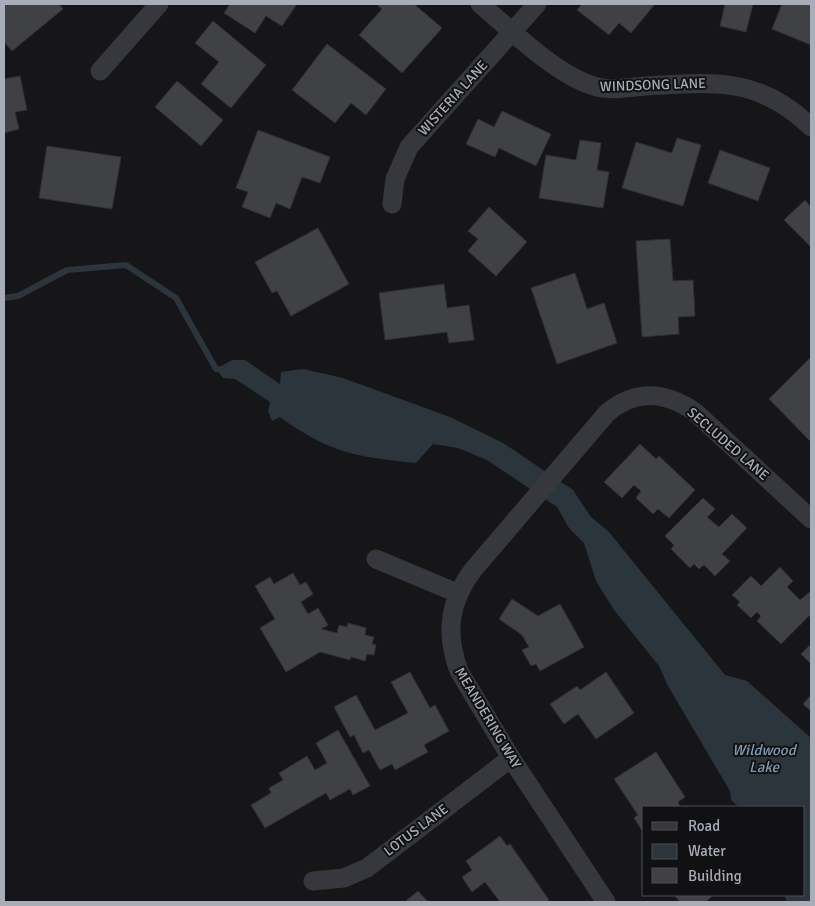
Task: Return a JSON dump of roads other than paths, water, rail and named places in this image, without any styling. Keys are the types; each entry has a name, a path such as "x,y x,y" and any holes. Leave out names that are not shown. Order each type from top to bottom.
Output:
{"street":[{"path":"100,71 159,4"},
{"name":"WINDSONG LANE","path":"480,4 512,32 562,70 591,85 608,88 719,83 739,86 783,103 811,127"},
{"name":"WISTERIA LANE","path":"392,204 395,179 409,147 536,4"},
{"name":"SECLUDED LANE","path":"607,414 623,402 638,396 662,397 685,406 706,421 811,519"},
{"name":"MEANDERING WAY","path":"606,902 511,758 466,684 454,659 450,626 458,593 473,570 607,414"},
{"path":"376,559 458,593"},
{"name":"LOTUS LANE","path":"312,881 337,880 359,873 511,758"}],"water":[{"name":"Wildwood Lake","path":"232,360 245,360 280,384 281,372 303,369 343,378 450,417 503,443 573,490 591,517 609,532 725,675 747,681 811,738 811,902 787,902 784,896 805,896 805,806 738,806 731,800 730,791 668,686 659,666 614,610 596,581 584,543 569,528 557,507 487,460 458,448 433,444 416,463 360,455 329,446 297,429 280,417 272,421 268,411 270,402 235,379 223,378 216,369"}],"waterway":[{"path":"4,298 18,296 67,270 126,265 176,298 216,369 224,370"}]}
